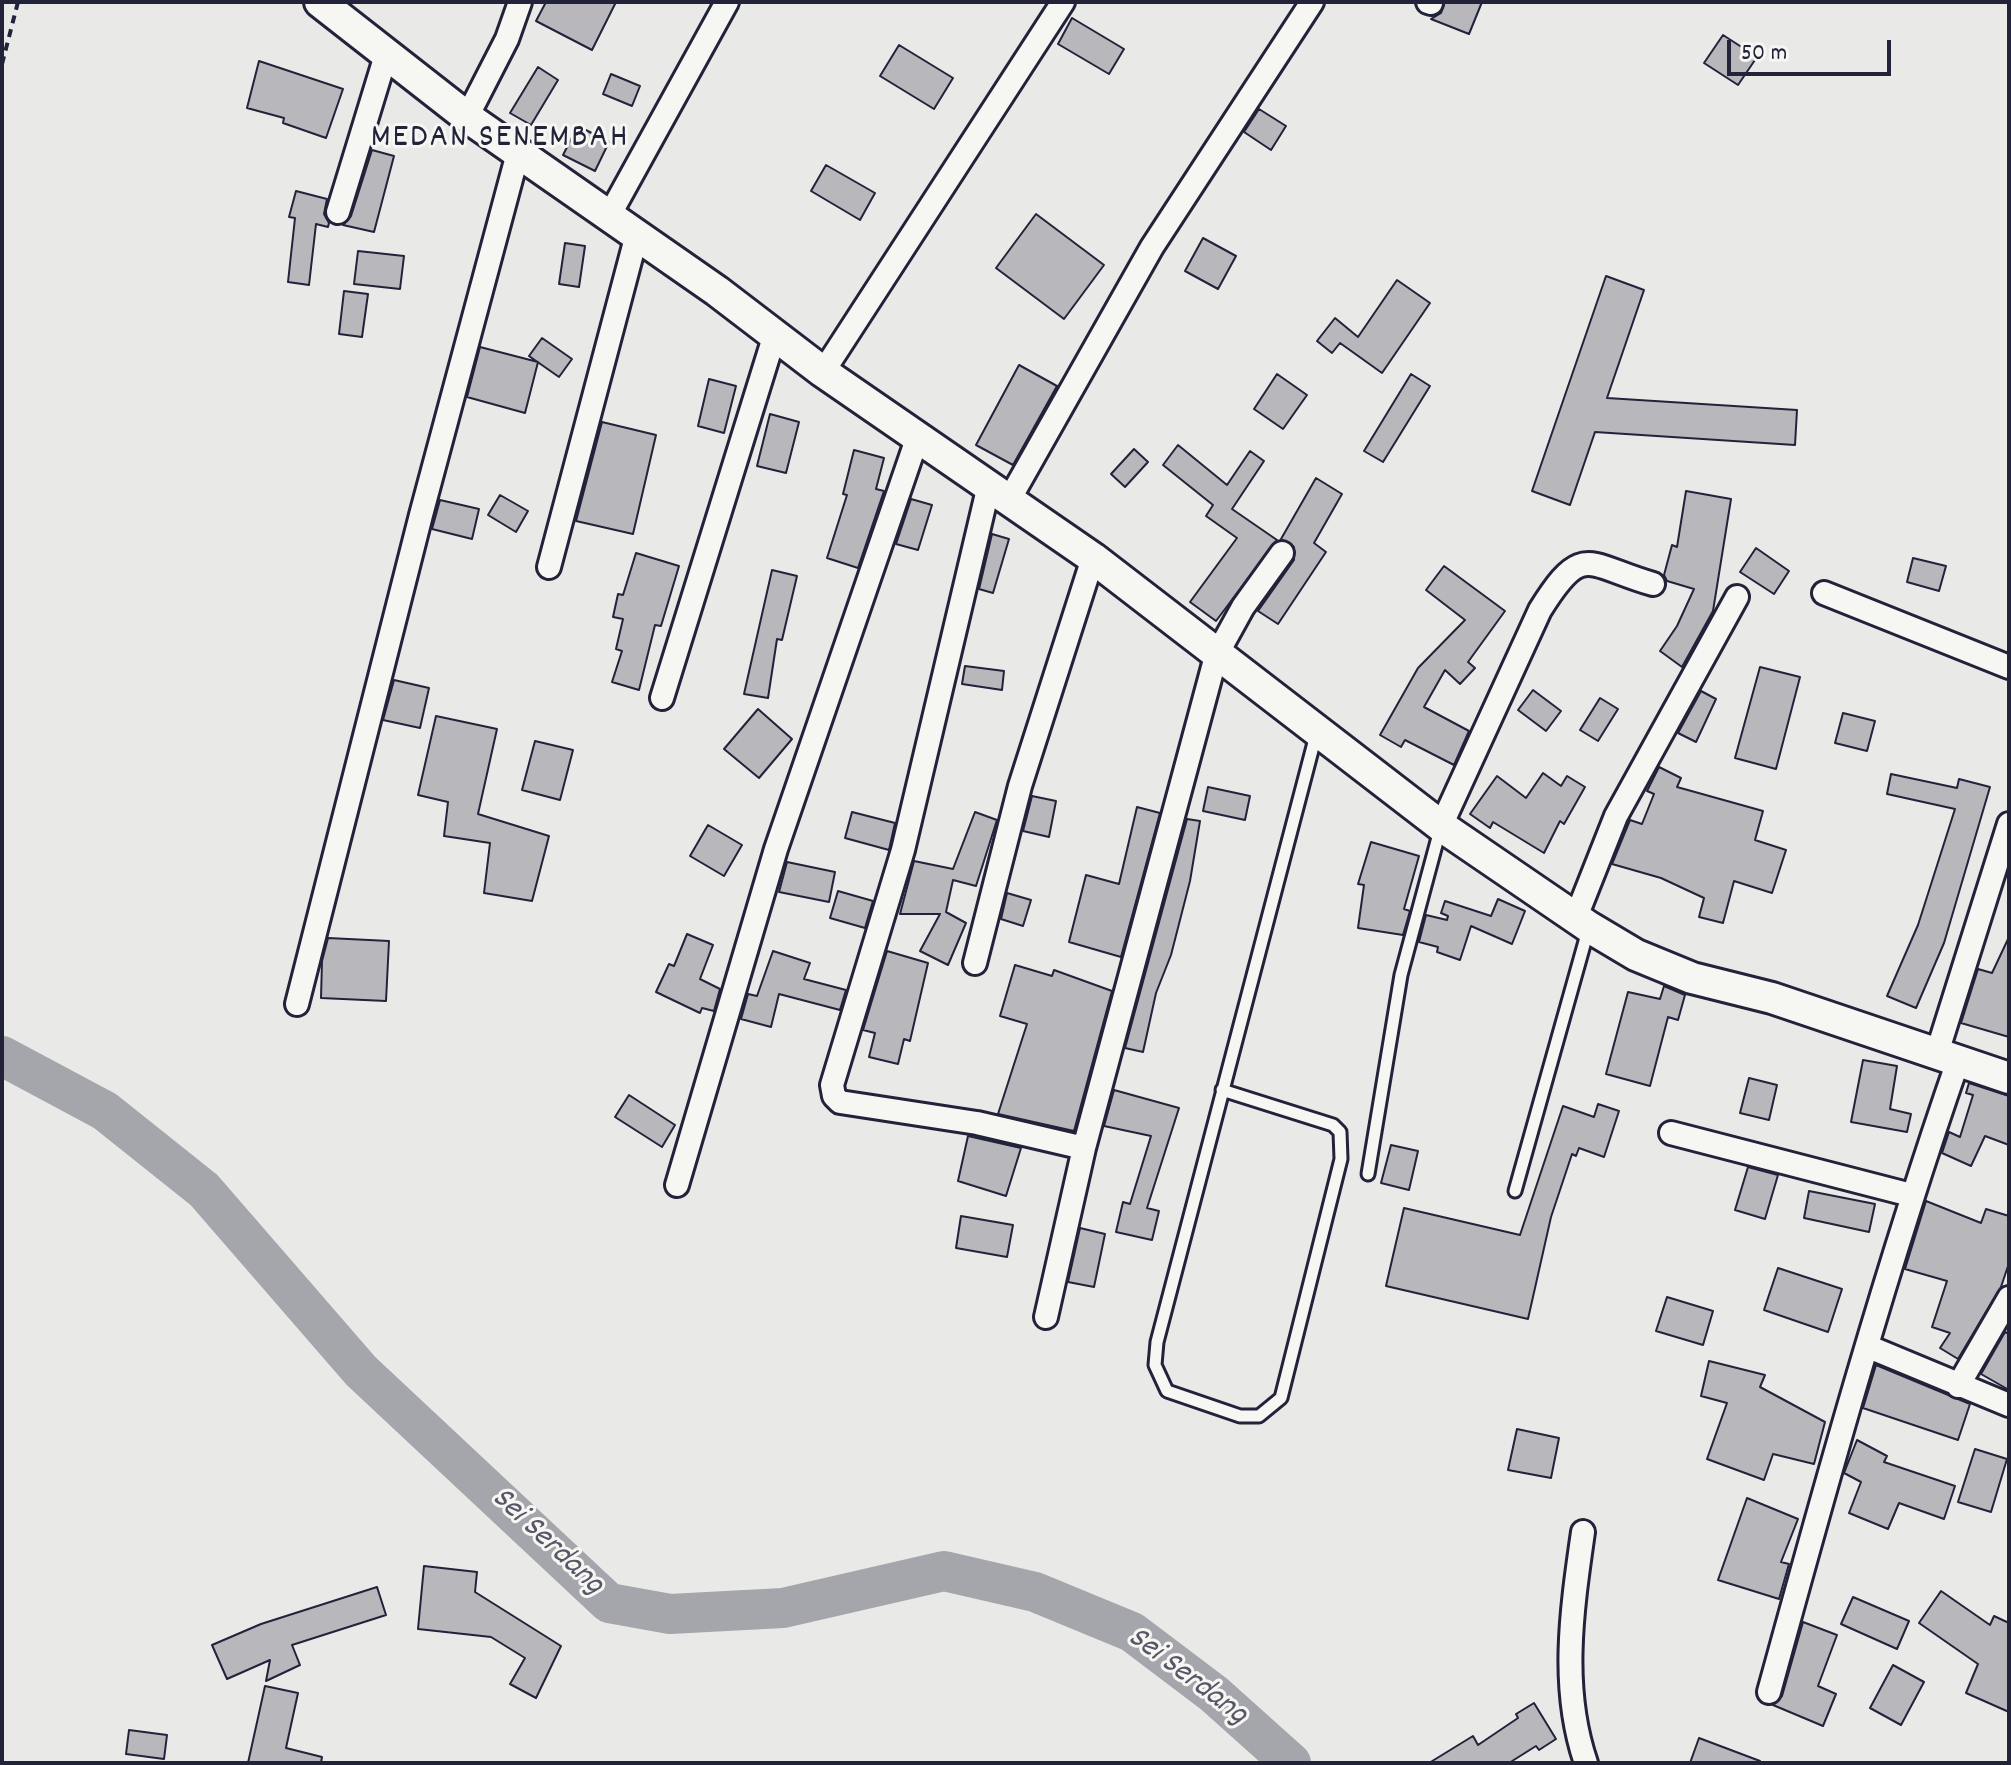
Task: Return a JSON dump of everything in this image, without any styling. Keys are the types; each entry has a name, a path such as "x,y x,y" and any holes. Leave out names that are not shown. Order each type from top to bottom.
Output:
{"main road":[{"path":"320,2 467,117 775,334 823,372 1093,558 1216,656 1441,826 1582,922 1636,955 1692,978 1772,998 2009,1078"}],"street":[{"path":"467,117 507,39 520,2"},
{"path":"609,216 727,2"},
{"path":"823,372 1063,2"},
{"path":"1084,1148 977,1123 840,1102 834,1096 832,1085 903,850 999,492 1152,247 1312,2"},
{"path":"338,212 386,55"},
{"path":"297,1004 421,515 518,153"},
{"path":"549,567 636,238"},
{"path":"662,698 775,334"},
{"path":"677,1185 781,835 918,436"},
{"path":"1046,1317 1084,1148 1216,656 1243,607 1282,553"},
{"path":"975,963 1020,786 1093,558"},
{"path":"1441,826 1521,650 1559,579 1579,563 1590,563 1606,565 1653,584"},
{"path":"1824,593 2009,667"},
{"path":"1582,922 1616,816 1737,597"},
{"path":"1769,1692 1812,1530 1869,1347 2009,824"},
{"path":"1671,1133 1911,1195"},
{"path":"1958,1386 2009,1298"},
{"path":"1869,1347 2009,1405"},
{"path":"1583,1532 1569,1646 1572,1709 1586,1763"}],"lane":[{"path":"1222,1090 1333,1125 1340,1132 1341,1159 1281,1398 1259,1416 1240,1416 1167,1391 1155,1365 1157,1342 1222,1090 1317,733"},
{"path":"1368,1174 1401,975 1441,826"},
{"path":"1515,1191 1582,922"}],"path":[{"path":"2,64 18,2"}],"building":[{"path":"546,2 616,2 592,50 536,21"},
{"path":"1445,2 1482,2 1469,34 1431,19 1441,13"},
{"path":"1072,18 1124,49 1109,74 1058,44"},
{"path":"1723,35 1757,57 1738,85 1704,63"},
{"path":"899,45 953,78 934,109 880,76"},
{"path":"259,61 343,89 326,138 283,123 284,118 247,108"},
{"path":"538,67 558,80 531,125 510,113"},
{"path":"611,74 640,86 632,106 603,94"},
{"path":"1259,109 1286,126 1271,150 1244,132"},
{"path":"578,126 609,142 595,171 563,155"},
{"path":"372,150 394,156 374,232 343,225 351,216"},
{"path":"826,165 875,193 860,220 811,191"},
{"path":"296,191 327,199 324,214 329,223 328,227 316,224 309,285 288,282 295,218 289,217"},
{"path":"1036,214 1104,265 1064,319 996,268"},
{"path":"1203,238 1236,256 1218,289 1185,271"},
{"path":"565,243 585,246 579,287 559,284"},
{"path":"358,251 404,256 400,289 354,284"},
{"path":"1606,276 1644,290 1607,398 1797,410 1795,445 1595,432 1570,505 1532,491"},
{"path":"1397,280 1430,303 1382,373 1340,343 1332,353 1317,341 1335,318 1358,337"},
{"path":"344,291 368,294 362,337 339,334"},
{"path":"542,338 572,359 559,377 529,356"},
{"path":"480,347 538,362 525,413 467,397"},
{"path":"1019,365 1057,386 1013,465 976,445"},
{"path":"1277,374 1307,395 1283,429 1254,409"},
{"path":"1411,374 1430,386 1383,462 1364,451"},
{"path":"709,379 736,386 724,433 698,426"},
{"path":"770,414 799,422 786,473 757,466"},
{"path":"602,422 656,435 633,534 576,521"},
{"path":"1178,445 1227,485 1250,451 1264,461 1232,509 1277,540 1216,621 1190,602 1237,538 1206,516 1213,505 1163,465"},
{"path":"1134,449 1148,462 1125,487 1111,474"},
{"path":"854,450 884,458 876,489 884,491 858,568 827,558 847,495 843,494"},
{"path":"1316,478 1342,494 1314,543 1326,552 1278,624 1258,611 1294,560 1294,547 1281,539"},
{"path":"1686,491 1731,499 1713,611 1682,667 1660,651 1677,626 1694,589 1667,581 1664,575 1672,545 1677,547"},
{"path":"500,495 528,511 516,532 488,515"},
{"path":"911,499 932,505 918,550 896,544"},
{"path":"440,500 479,509 472,539 432,529"},
{"path":"992,534 1009,539 993,593 979,589"},
{"path":"1756,548 1789,571 1774,594 1740,572"},
{"path":"636,553 679,566 661,626 655,625 639,690 612,682 622,651 616,649 623,619 613,617 618,594 623,595"},
{"path":"1913,558 1946,566 1939,591 1907,582"},
{"path":"1444,566 1505,611 1468,662 1475,668 1460,684 1445,670 1424,707 1469,731 1454,765 1405,740 1401,747 1380,735 1418,668 1465,620 1426,590"},
{"path":"772,570 797,576 782,640 777,639 768,698 744,694"},
{"path":"965,666 1004,671 1002,690 962,684"},
{"path":"1760,667 1800,677 1776,769 1735,758"},
{"path":"394,680 429,688 420,728 383,720"},
{"path":"1533,690 1561,711 1546,731 1518,710"},
{"path":"1701,691 1716,699 1696,742 1678,733"},
{"path":"1600,698 1618,709 1598,741 1580,730"},
{"path":"758,709 792,739 759,778 724,749"},
{"path":"1843,713 1875,721 1867,751 1835,743"},
{"path":"436,716 497,729 478,814 549,836 532,901 484,893 490,843 444,836 448,802 418,795"},
{"path":"535,741 573,750 560,800 522,790"},
{"path":"1659,767 1681,778 1677,787 1763,811 1755,840 1786,850 1772,893 1734,881 1723,923 1699,917 1704,898 1661,878 1612,864 1630,820 1642,824 1654,794 1647,791"},
{"path":"1543,773 1561,786 1567,776 1585,787 1564,824 1560,821 1544,853 1493,822 1490,828 1470,814 1497,776 1526,798"},
{"path":"1891,774 1957,788 1959,779 1990,787 1944,943 1916,1008 1887,996 1918,925 1955,809 1887,794"},
{"path":"1208,787 1250,796 1245,820 1203,811"},
{"path":"1032,796 1056,801 1049,837 1023,831"},
{"path":"1137,807 1160,813 1121,957 1069,942 1086,875 1119,884"},
{"path":"852,812 895,823 889,850 845,838"},
{"path":"975,812 997,820 976,886 953,880 946,912 966,923 948,965 920,951 940,914 900,914 914,861 953,869"},
{"path":"1187,819 1200,821 1190,881 1171,955 1156,993 1143,1052 1125,1048"},
{"path":"708,825 742,845 724,876 690,856"},
{"path":"1371,842 1419,856 1404,909 1410,911 1403,935 1358,928 1364,885 1358,884"},
{"path":"787,862 835,872 829,902 779,892"},
{"path":"838,891 873,901 865,928 830,918"},
{"path":"1007,893 1031,900 1023,926 1001,919"},
{"path":"1498,899 1525,911 1512,944 1471,926 1460,960 1437,952 1438,947 1419,942 1426,915 1447,920 1448,916 1441,913 1445,901 1491,916"},
{"path":"687,934 713,945 700,979 720,989 714,1011 702,1008 700,1013 656,992 669,964 674,966"},
{"path":"2009,937 2009,1037 1961,1023 1978,969 1992,973"},
{"path":"328,938 389,941 386,1001 321,998 322,961"},
{"path":"773,951 810,963 804,979 846,990 840,1010 779,994 771,1027 741,1019 748,994 757,996"},
{"path":"887,951 928,963 910,1041 904,1039 898,1064 869,1057 875,1033 863,1030"},
{"path":"1015,965 1052,976 1054,970 1112,991 1074,1131 998,1114 1027,1024 1000,1016"},
{"path":"1664,986 1685,995 1678,1020 1668,1017 1650,1086 1606,1074 1628,992 1660,999"},
{"path":"1863,1060 1897,1066 1890,1109 1911,1114 1907,1132 1851,1122"},
{"path":"1749,1078 1777,1085 1769,1120 1740,1113"},
{"path":"1969,1083 2009,1096 2009,1145 1985,1136 1971,1166 1942,1153 1949,1132 1960,1137 1973,1095 1966,1093"},
{"path":"1114,1090 1179,1108 1147,1208 1159,1211 1152,1240 1116,1232 1123,1202 1130,1204 1151,1136 1104,1126"},
{"path":"629,1095 675,1125 662,1147 615,1117"},
{"path":"1598,1104 1619,1111 1604,1157 1579,1148 1576,1156 1572,1154 1551,1217 1528,1319 1386,1286 1404,1208 1520,1235 1563,1106 1594,1117"},
{"path":"968,1136 1021,1148 1006,1196 958,1181"},
{"path":"1391,1145 1418,1151 1409,1190 1381,1183"},
{"path":"1748,1167 1778,1175 1765,1219 1735,1210"},
{"path":"1809,1191 1875,1204 1869,1232 1804,1218"},
{"path":"1926,1201 1981,1223 1986,1209 2009,1216 2009,1263 2001,1287 1958,1359 1940,1348 1950,1333 1932,1327 1947,1281 1905,1269"},
{"path":"961,1216 1013,1225 1007,1257 956,1248"},
{"path":"1080,1228 1105,1234 1094,1287 1068,1282"},
{"path":"1778,1268 1842,1289 1828,1332 1764,1310"},
{"path":"1667,1297 1713,1311 1703,1345 1656,1331"},
{"path":"2005,1332 2009,1334 2009,1390 1981,1374"},
{"path":"1709,1361 1765,1375 1760,1387 1825,1422 1814,1464 1773,1454 1764,1480 1707,1459 1727,1403 1701,1396"},
{"path":"1876,1365 1970,1404 1958,1440 1863,1408"},
{"path":"1517,1429 1559,1438 1551,1478 1508,1470"},
{"path":"1857,1440 1887,1456 1884,1462 1955,1486 1944,1519 1899,1503 1888,1529 1849,1513 1861,1482 1844,1473"},
{"path":"1975,1449 2007,1459 1991,1512 1958,1502"},
{"path":"1747,1498 1798,1519 1781,1562 1789,1564 1779,1599 1718,1580"},
{"path":"424,1566 477,1572 475,1592 561,1646 536,1698 510,1684 525,1658 491,1637 418,1629"},
{"path":"377,1587 386,1615 292,1645 300,1665 266,1681 270,1660 227,1679 212,1645 261,1624"},
{"path":"1941,1591 1990,1625 1994,1616 2009,1623 2009,1712 1966,1693 1978,1664 1919,1623"},
{"path":"1853,1597 1909,1621 1897,1649 1841,1624"},
{"path":"1803,1622 1837,1635 1818,1686 1836,1694 1823,1726 1773,1705 1782,1696"},
{"path":"1893,1665 1924,1682 1901,1725 1870,1708"},
{"path":"265,1686 298,1693 286,1748 322,1757 321,1763 248,1763"},
{"path":"1534,1703 1556,1739 1539,1750 1536,1746 1509,1763 1429,1763 1473,1736 1478,1745"},
{"path":"129,1730 167,1735 164,1759 126,1754"},
{"path":"1699,1738 1760,1761 1690,1763"}],"waterway":[{"name":"Sei Serdang","path":"2,1056 105,1111 204,1190 361,1371 609,1603 670,1614 783,1608 944,1571 1035,1592 1132,1632 1214,1694 1291,1763"}],"district":[{"name":"MEDAN SENEMBAH","path":"500,140"}]}
